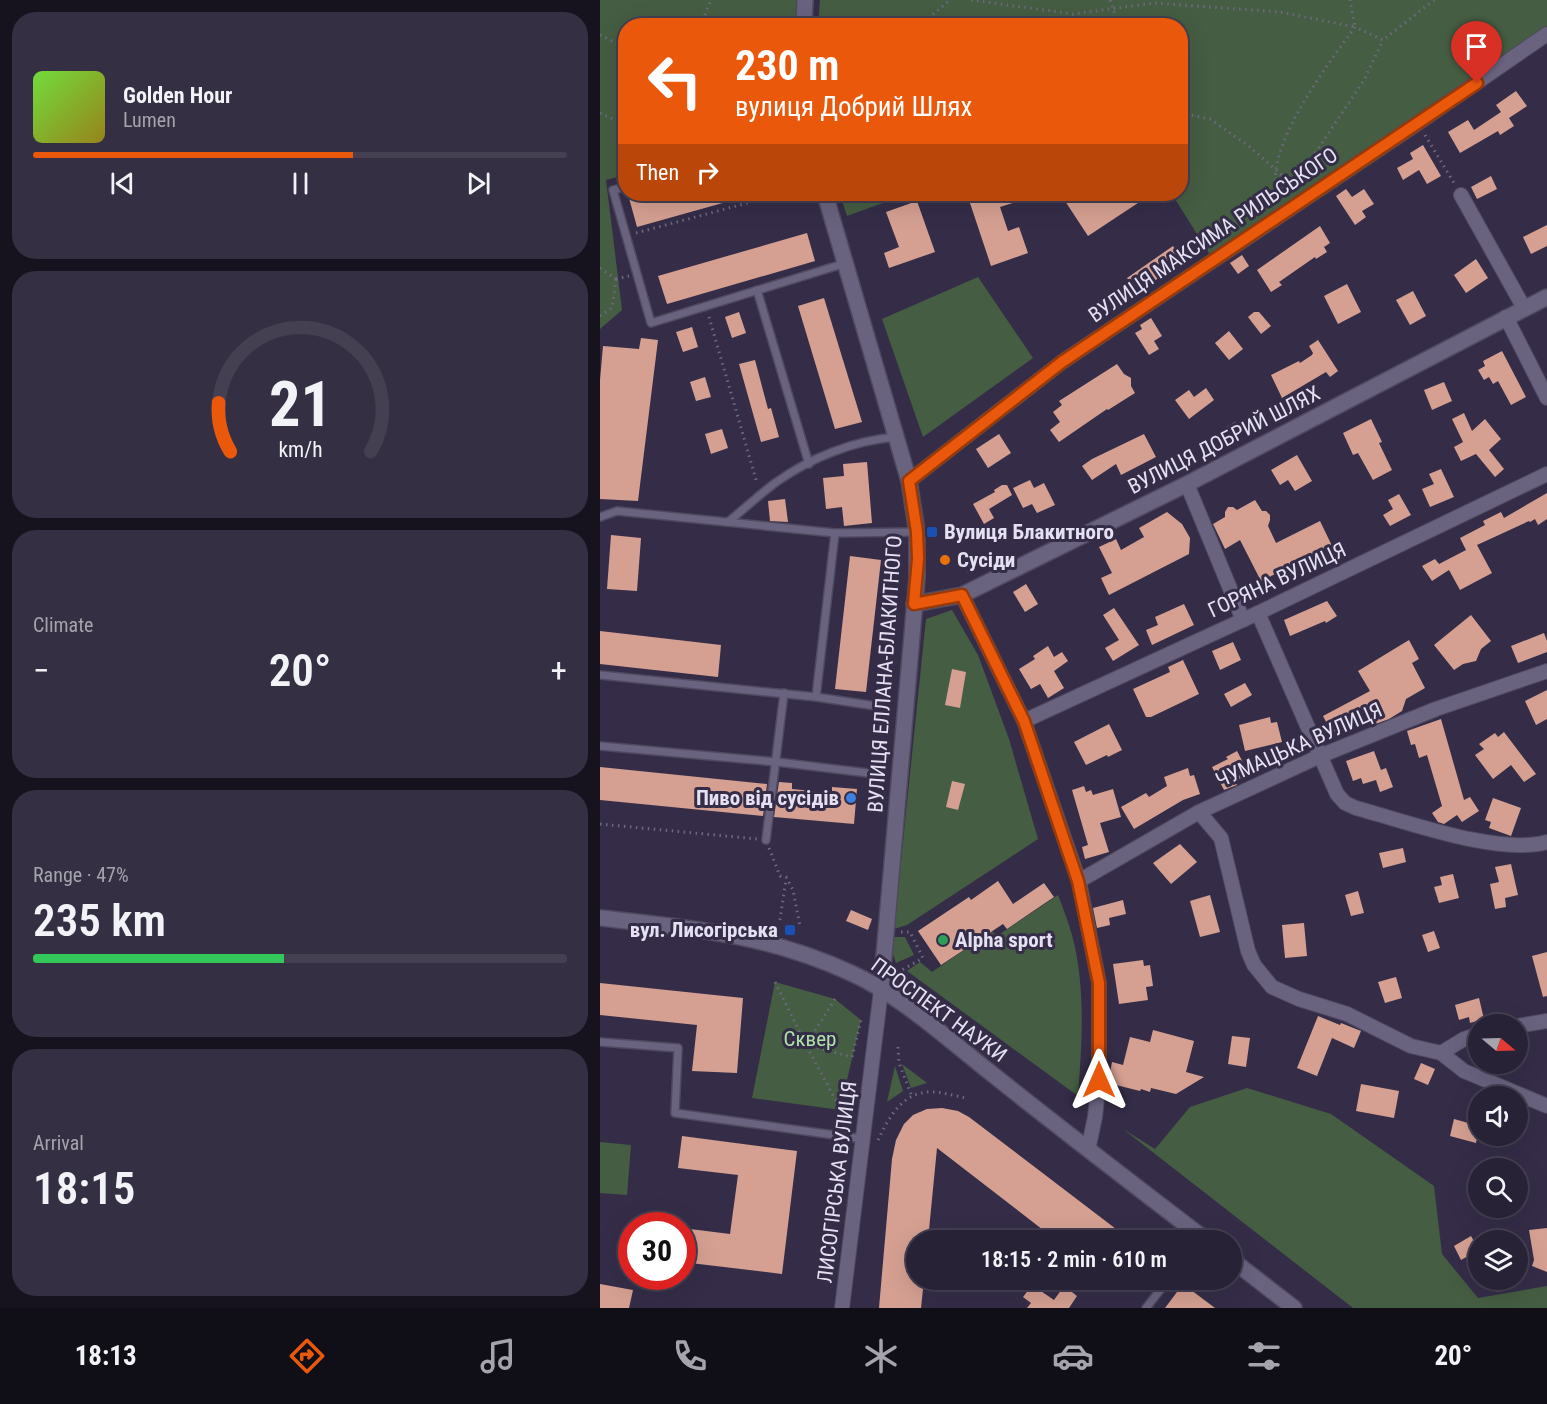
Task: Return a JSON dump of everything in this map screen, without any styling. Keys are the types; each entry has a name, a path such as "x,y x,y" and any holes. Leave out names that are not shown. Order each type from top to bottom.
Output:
{"street":[{"path":"804,18 805,0"},
{"name":"ВУЛИЦЯ МАКСИМА РИЛЬСЬКОГО","path":"909,481 1062,362 1547,34"},
{"path":"1461,195 1524,308"},
{"name":"ВУЛИЦЯ ЕЛЛАНА-БЛАКИТНОГО","path":"827,201 909,481 917,532 918,559 881,990"},
{"name":"ВУЛИЦЯ ДОБРИЙ ШЛЯХ","path":"914,604 962,595 1188,484 1547,297"},
{"path":"1506,317 1547,398"},
{"name":"ГОРЯНА ВУЛИЦЯ","path":"1024,721 1258,613 1547,474"},
{"path":"1188,484 1243,620"},
{"path":"962,595 1024,721 1078,881 1099,983 1099,1080 1088,1150"},
{"path":"1258,613 1337,794 1344,803 1488,844 1525,846 1547,842"},
{"name":"ЧУМАЦЬКА ВУЛИЦЯ","path":"1078,881 1199,812 1320,756 1436,709 1547,671"},
{"path":"1199,812 1221,838 1248,951 1254,965 1272,987 1299,999 1347,1014 1411,1046 1441,1053 1464,1071 1547,1106"},
{"name":"ПРОСПЕКТ НАУКИ","path":"600,918 702,929 753,938 787,947 856,975 939,1032 1190,1230"},
{"name":"ЛИСОГІРСЬКА ВУЛИЦЯ","path":"842,1308 865,1140 881,990"},
{"path":"1528,1024 1547,1021"},
{"path":"1441,1053 1468,1038"},
{"path":"1242,1268 1294,1308"}],"lane":[{"path":"618,189 613,190 651,323 846,263"},
{"path":"757,290 809,464"},
{"path":"728,522 775,483 825,455 874,439 897,437"},
{"path":"600,517 617,511 835,533 917,532"},
{"path":"816,697 835,533"},
{"path":"600,675 784,693 876,706"},
{"path":"766,840 784,693"},
{"path":"600,746 777,762 868,773"},
{"path":"600,1042 678,1048 675,1113 865,1140"},
{"path":"1149,1307 1161,1290"}],"path":[{"path":"703,18 711,0"},
{"path":"929,18 950,0"},
{"path":"971,0 1073,14 1154,3 1280,12 1355,27 1383,40"},
{"path":"1110,0 1116,18"},
{"path":"1288,211 1278,194 1275,171 1289,127 1355,27 1350,0"},
{"path":"1188,115 1210,119 1250,147 1275,171 1284,177 1295,178 1308,164 1364,80 1383,40 1434,0"},
{"path":"600,35 618,44"},
{"path":"600,113 618,121"},
{"path":"1418,123 1461,195"},
{"path":"626,236 755,201"},
{"path":"600,268 616,279 612,308 600,316"},
{"path":"706,306 761,495"},
{"path":"600,824 766,840 780,876 786,877"},
{"path":"780,920 786,877"},
{"path":"786,877 793,890 800,926"},
{"path":"887,933 910,932 923,958 902,970"},
{"path":"775,982 806,1045 865,1140 911,1095 932,1092 966,1098"},
{"path":"806,1045 835,999"},
{"path":"806,1045 852,1057 861,1020"},
{"path":"898,1047 899,1063 911,1095"}],"green space":[{"path":"600,0 802,0 801,18 618,18 618,177 606,180 622,310 600,329"},
{"path":"820,0 1547,0 1547,27 1210,255 1176,201 1188,201 1188,18 819,18"},
{"path":"842,201 889,201 847,216"},
{"path":"978,277 1033,358 923,437 882,319"},
{"path":"952,610 978,655 1009,739 1038,839 907,925 894,929 926,619"},
{"path":"1058,895 1072,935 1081,995 1082,1035 1078,1096 907,971 920,962 932,972 992,931 997,936"},
{"path":"890,937 905,937 914,955 896,963 893,954 889,954"},
{"name":"Сквер","path":"775,982 835,999 861,1020 840,1110 752,1098"},
{"path":"902,1064 927,1083 911,1088"},
{"path":"895,1066 903,1091 887,1102"},
{"path":"1247,1088 1331,1114 1434,1186 1442,1254 1468,1286 1468,1290 1471,1290 1478,1298 1547,1286 1547,1308 1353,1308 1123,1129 1155,1149 1190,1107"},
{"path":"600,1142 631,1145 627,1195 600,1193"}],"building":[{"path":"1516,91 1527,106 1509,118 1514,126 1500,135 1498,131 1460,153 1448,132 1468,120 1474,130 1501,112 1496,105"},
{"path":"1423,145 1441,176 1427,184 1419,170 1403,180 1397,168 1413,159 1410,153"},
{"path":"1491,176 1497,189 1477,199 1471,187"},
{"path":"1346,189 1352,197 1364,189 1374,204 1362,211 1366,217 1355,225 1336,196"},
{"path":"630,201 730,201 637,227"},
{"path":"917,201 935,252 889,268 884,253 899,247 886,212"},
{"path":"969,201 1019,201 1000,207 1008,231 1019,227 1028,253 991,266"},
{"path":"1065,201 1141,201 1088,236"},
{"path":"1547,225 1547,246 1531,254 1523,237"},
{"path":"1320,226 1330,243 1324,247 1327,252 1316,259 1315,257 1279,282 1282,285 1271,292 1257,270"},
{"path":"807,233 815,261 667,304 658,276"},
{"path":"1173,246 1183,261 1137,293 1127,278"},
{"path":"1242,255 1249,266 1238,274 1230,263"},
{"path":"1476,259 1488,278 1466,293 1454,275"},
{"path":"1347,284 1361,312 1338,324 1324,296"},
{"path":"1413,291 1426,316 1410,325 1396,300"},
{"path":"824,298 862,422 835,429 798,306"},
{"path":"739,312 746,333 732,338 725,317"},
{"path":"1254,312 1259,312 1271,326 1261,334 1248,317"},
{"path":"1151,318 1162,336 1154,341 1159,349 1149,355 1135,333 1142,329 1140,325"},
{"path":"692,327 698,347 683,352 676,332"},
{"path":"1229,331 1243,349 1229,360 1215,343"},
{"path":"641,338 658,340 638,501 600,499 600,380 603,346 639,349"},
{"path":"1318,340 1338,371 1330,377 1326,372 1282,398 1271,375 1299,361 1300,363 1312,355 1309,346"},
{"path":"1502,351 1526,397 1511,405 1498,381 1493,384 1489,377 1484,380 1478,370 1485,366 1483,361"},
{"path":"755,360 768,409 771,408 779,437 761,442 739,364"},
{"path":"1117,364 1124,374 1131,378 1131,386 1135,393 1059,442 1050,430 1060,422 1053,412 1062,405 1059,401"},
{"path":"705,377 711,397 696,401 690,382"},
{"path":"1444,382 1452,401 1432,410 1424,390"},
{"path":"1206,388 1214,400 1189,419 1175,400 1189,390 1194,397"},
{"path":"1464,413 1472,431 1485,419 1501,439 1489,450 1504,469 1495,477 1476,454 1461,461 1454,447 1463,442 1452,419"},
{"path":"1371,419 1392,470 1373,480 1358,453 1353,455 1343,433"},
{"path":"1235,422 1241,433 1229,439 1223,429"},
{"path":"722,429 728,448 711,454 705,434"},
{"path":"999,434 1011,453 988,468 976,449"},
{"path":"1144,434 1156,457 1121,475 1116,464 1092,480 1082,466 1092,459"},
{"path":"1297,455 1312,481 1295,491 1288,480 1280,485 1271,470"},
{"path":"867,462 872,523 844,526 842,507 826,509 823,478 844,476 843,464"},
{"path":"1441,469 1454,497 1430,507 1422,489 1434,484 1429,474"},
{"path":"1030,480 1034,488 1044,483 1055,505 1037,513 1032,504 1023,508 1013,488"},
{"path":"1007,485 1012,495 989,509 994,518 984,524 973,504 995,492 994,490"},
{"path":"1547,493 1547,519 1538,525 1535,519 1529,521 1477,545 1492,573 1460,590 1449,570 1432,581 1422,566 1435,559 1439,564 1466,550 1460,538 1485,525 1483,521 1501,512 1504,518"},
{"path":"1399,494 1411,515 1390,526 1383,515 1393,509 1388,500"},
{"path":"785,499 788,522 770,521 768,501"},
{"path":"1255,500 1262,511 1270,515 1268,526 1276,543 1320,521 1334,550 1306,564 1304,560 1261,581 1240,540 1225,549 1213,524 1225,517 1228,507 1237,510"},
{"path":"1167,512 1182,524 1190,538 1189,554 1109,595 1101,578 1112,573 1099,547 1116,539 1121,550 1144,537 1139,528"},
{"path":"611,535 641,538 637,591 607,589"},
{"path":"850,556 881,560 866,692 835,689"},
{"path":"1026,584 1038,604 1025,612 1013,592"},
{"path":"1327,601 1337,616 1326,623 1325,621 1290,636 1284,620"},
{"path":"1184,604 1194,625 1152,645 1146,630 1158,625 1155,617"},
{"path":"1114,608 1139,645 1113,661 1105,648 1119,640 1103,615"},
{"path":"1471,615 1491,641 1481,649 1476,661 1463,664 1454,670 1434,645"},
{"path":"600,631 721,645 718,677 600,664"},
{"path":"1544,633 1547,652 1518,663 1511,646"},
{"path":"1409,640 1419,659 1412,663 1425,688 1406,699 1402,711 1389,719 1370,726 1364,716 1332,733 1323,716 1370,691 1358,671"},
{"path":"1233,642 1241,660 1220,670 1212,651"},
{"path":"1048,646 1054,657 1062,652 1068,661 1054,671 1064,688 1048,698 1040,684 1031,689 1019,669 1035,659 1033,656"},
{"path":"1183,660 1199,694 1151,717 1146,717 1133,689 1170,672 1168,667"},
{"path":"952,669 966,672 960,708 945,705"},
{"path":"1245,683 1252,695 1231,707 1224,694"},
{"path":"1547,690 1547,719 1536,725 1525,701"},
{"path":"1270,717 1271,723 1277,722 1282,742 1245,751 1239,725"},
{"path":"1441,719 1464,800 1470,797 1479,811 1462,822 1457,815 1444,824 1438,822 1432,813 1442,806 1427,755 1419,758 1415,744 1411,745 1407,731"},
{"path":"1109,724 1122,750 1086,765 1074,742"},
{"path":"1504,732 1536,774 1524,782 1511,765 1493,779 1475,755 1484,749 1479,744 1495,733 1498,737"},
{"path":"1237,751 1249,774 1235,781 1237,785 1224,790 1212,767 1228,759 1226,757"},
{"path":"1374,751 1381,770 1386,768 1393,787 1380,792 1376,780 1363,784 1361,778 1353,781 1346,761"},
{"path":"600,767 767,784 763,816 600,800"},
{"path":"1188,768 1190,776 1194,775 1200,794 1183,800 1134,829 1121,807 1146,793 1149,797 1167,786 1164,777"},
{"path":"952,781 965,784 958,810 946,807"},
{"path":"779,782 792,783 792,789 832,793 832,787 857,789 854,824 774,817"},
{"path":"1084,786 1086,792 1091,790 1093,795 1113,789 1121,817 1100,823 1109,852 1085,859 1082,847 1088,845 1072,790"},
{"path":"1493,798 1521,808 1511,836 1489,828 1491,822 1485,820"},
{"path":"1180,844 1197,862 1171,884 1153,863"},
{"path":"1403,848 1406,862 1383,868 1379,853"},
{"path":"1511,864 1518,895 1505,898 1506,907 1495,909 1490,884 1499,882 1495,867"},
{"path":"1453,874 1459,898 1439,903 1434,887 1442,885 1440,877"},
{"path":"998,881 1013,904 1044,883 1054,897 1007,929 1003,924 941,965 918,931 969,897 971,900"},
{"path":"1358,891 1364,913 1351,916 1345,895"},
{"path":"1210,895 1220,932 1200,937 1190,901"},
{"path":"1123,900 1126,914 1109,918 1110,925 1097,928 1093,908"},
{"path":"851,910 872,919 868,930 846,921"},
{"path":"1304,923 1307,956 1285,958 1282,925"},
{"path":"1434,931 1440,948 1428,952 1422,935"},
{"path":"1547,952 1547,996 1543,997 1532,956"},
{"path":"1143,960 1144,966 1150,965 1153,986 1146,987 1148,1000 1119,1004 1113,964"},
{"path":"1396,977 1402,998 1385,1003 1378,982"},
{"path":"600,983 743,998 737,1073 692,1071 697,1025 600,1015"},
{"path":"1479,998 1483,1014 1468,1014 1468,1017 1459,1020 1455,1005"},
{"path":"1318,1016 1361,1031 1354,1048 1332,1038 1317,1076 1297,1068"},
{"path":"1153,1030 1194,1041 1186,1072 1204,1077 1176,1094 1151,1088 1150,1092 1141,1089 1140,1091 1108,1083 1112,1062 1123,1065 1130,1037 1150,1042"},
{"path":"1232,1036 1250,1038 1246,1067 1228,1064"},
{"path":"1421,1063 1435,1069 1428,1085 1414,1079"},
{"path":"1361,1084 1399,1091 1394,1118 1356,1111"},
{"path":"942,1108 958,1111 969,1117 1116,1229 1043,1230 937,1148 929,1230 906,1230 906,1290 923,1290 921,1308 879,1308 892,1159 896,1140 904,1124 913,1115 927,1109"},
{"path":"1454,1119 1468,1123 1468,1141 1450,1136"},
{"path":"682,1136 797,1151 782,1274 696,1264 696,1230 730,1234 738,1175 678,1168"},
{"path":"1547,1228 1547,1272 1532,1266 1534,1260 1529,1230"},
{"path":"1468,1238 1468,1256 1461,1260 1454,1246"},
{"path":"600,1284 618,1287 618,1290 633,1290 629,1308 600,1308"},
{"path":"1028,1290 1039,1290 1054,1300 1061,1290 1069,1290 1077,1296 1069,1308 1027,1308 1031,1303 1023,1297"},
{"path":"1178,1290 1191,1290 1215,1308 1165,1308"}],"place":[{"name":"Вулиця Блакитного","path":"932,532"},
{"name":"Сусіди","path":"945,560"},
{"name":"Пиво від сусідів","path":"851,798"},
{"name":"вул. Лисогірська","path":"790,930"},
{"name":"Alpha sport","path":"943,940"}],"route":[{"path":"1099,1080 1099,983 1078,881 1024,721 962,595 914,604 918,559 917,532 909,481 1062,362 1477,83"}]}
